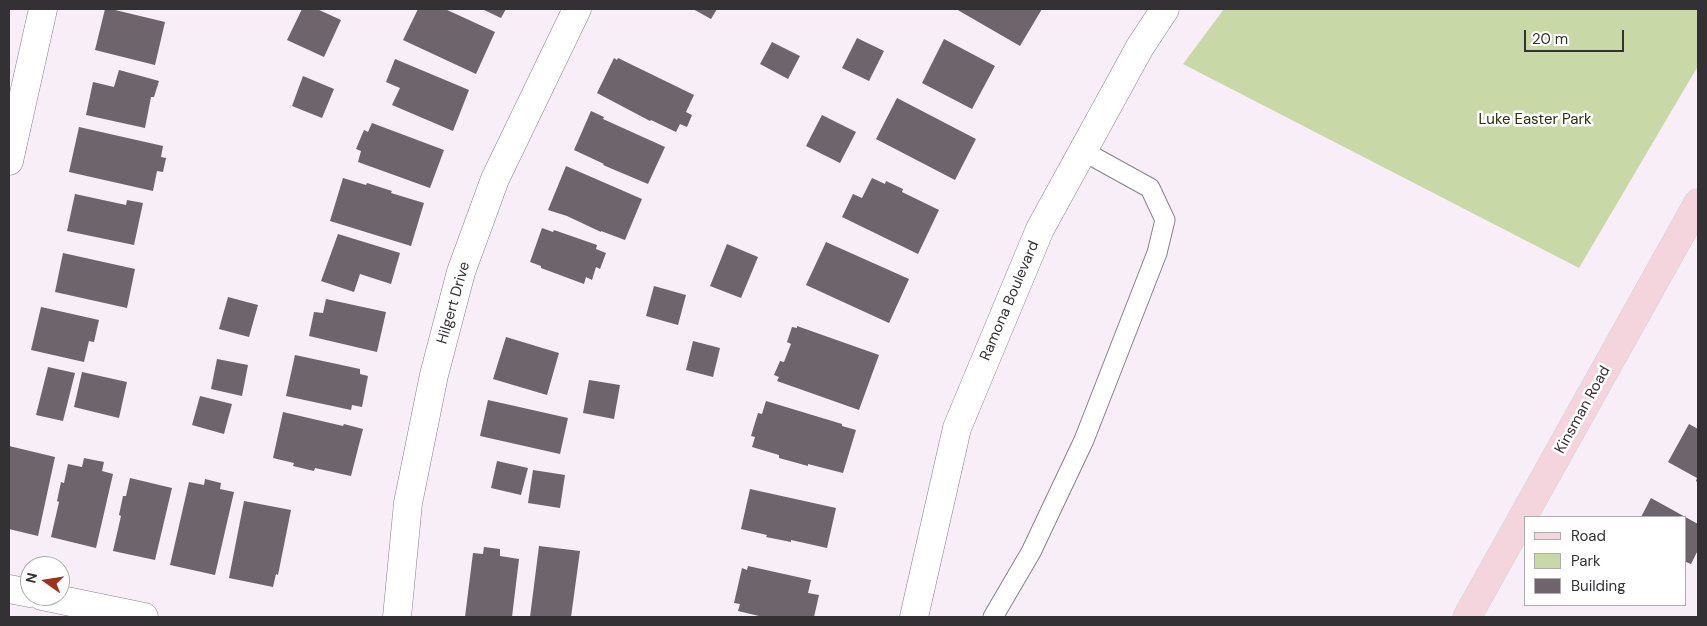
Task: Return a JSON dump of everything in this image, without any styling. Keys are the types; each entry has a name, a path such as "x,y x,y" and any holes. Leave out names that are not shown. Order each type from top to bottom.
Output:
{"main road":[{"name":"Kinsman Road","path":"1524,516 1698,203"},
{"name":"Kinsman Road","path":"1468,617 1524,516"}],"street":[{"path":"9,161 43,9"},
{"name":"Hilgert Drive","path":"398,617 408,503 434,375 462,272 495,179 577,9"},
{"name":"Ramona Boulevard","path":"914,617 957,428 1040,229 1140,47 1165,9"},
{"path":"70,602 144,617"}],"lane":[{"path":"993,617 1031,552 1084,440 1158,253 1165,220 1150,188 1083,151"}],"green space":[{"name":"Luke Easter Park","path":"1224,9 1698,9 1698,66 1579,268 1183,64"}],"building":[{"path":"105,9 165,22 155,65 95,50"},
{"path":"302,9 317,9 341,20 324,57 287,40"},
{"path":"418,9 445,9 495,32 476,74 403,40"},
{"path":"482,9 506,9 501,18"},
{"path":"693,9 717,9 711,19"},
{"path":"956,9 1042,9 1020,46"},
{"path":"857,38 884,51 869,81 842,68"},
{"path":"944,39 995,66 972,109 922,83"},
{"path":"772,42 800,56 788,79 760,64"},
{"path":"614,58 617,60 618,58 694,95 686,112 692,115 687,127 680,124 676,132 650,121 597,93"},
{"path":"395,59 469,90 453,131 392,105 400,88 386,82"},
{"path":"119,70 159,81 154,97 151,97 145,128 86,115 93,82 114,87"},
{"path":"303,76 334,89 322,118 292,106"},
{"path":"897,98 976,139 955,180 876,139"},
{"path":"591,111 604,117 603,119 665,147 648,184 603,165 574,150"},
{"path":"822,115 856,132 840,163 806,146"},
{"path":"372,123 444,150 430,188 358,162 361,151 356,149 364,130 368,132"},
{"path":"79,127 163,146 161,157 166,158 163,172 157,171 153,191 69,172"},
{"path":"566,166 642,199 625,240 548,210"},
{"path":"343,178 366,185 367,183 424,203 411,246 330,221"},
{"path":"872,178 885,184 886,181 903,189 902,192 939,210 918,254 842,217 853,194 862,198"},
{"path":"75,194 126,205 127,200 143,203 134,245 67,231"},
{"path":"542,228 553,232 554,230 597,245 596,249 606,253 600,269 596,267 592,280 586,277 584,284 530,262"},
{"path":"338,234 400,253 391,284 360,274 354,292 321,281"},
{"path":"826,242 909,279 889,323 806,285"},
{"path":"727,244 758,257 741,298 710,286"},
{"path":"63,253 135,269 127,308 55,292"},
{"path":"654,286 686,295 678,325 646,316"},
{"path":"228,297 258,305 249,337 219,329"},
{"path":"326,299 386,312 377,352 309,336 314,312 323,313"},
{"path":"41,307 99,320 94,342 89,341 84,362 31,350"},
{"path":"797,326 879,355 859,410 777,381 779,377 774,375 780,361 784,362 791,344 787,342 792,327 797,328"},
{"path":"506,337 559,353 547,395 493,379"},
{"path":"693,341 720,348 713,377 686,370"},
{"path":"295,355 360,369 360,374 368,376 362,407 352,405 351,410 286,396"},
{"path":"217,359 248,365 242,396 211,389"},
{"path":"48,367 75,373 63,421 36,415"},
{"path":"82,372 127,382 119,418 74,407"},
{"path":"589,380 620,385 614,419 583,413"},
{"path":"200,396 232,404 224,434 192,425"},
{"path":"488,400 568,418 560,454 480,436"},
{"path":"766,401 856,430 843,473 779,458 779,455 752,447 755,437 751,436 758,413 762,414"},
{"path":"283,412 363,429 351,476 315,468 314,471 293,466 294,463 273,458"},
{"path":"1689,424 1698,429 1698,483 1696,481 1697,478 1668,462"},
{"path":"9,446 55,457 38,536 9,529"},
{"path":"84,458 104,462 102,471 113,474 96,548 51,537 59,502 57,501 61,482 64,483 68,464 82,467"},
{"path":"497,461 528,468 521,495 491,488"},
{"path":"533,470 565,475 560,508 528,503"},
{"path":"130,478 172,488 155,560 113,551 121,516 119,515 123,496 126,496"},
{"path":"205,479 221,483 220,489 234,492 215,575 170,565 189,482 204,485"},
{"path":"750,489 836,508 827,548 766,537 767,535 741,529"},
{"path":"1651,498 1683,516 1642,516"},
{"path":"244,501 291,510 278,575 276,574 273,587 229,578"},
{"path":"1687,518 1698,524 1698,553 1691,564 1687,562"},
{"path":"539,546 580,551 571,617 530,617"},
{"path":"484,547 500,549 500,556 519,559 512,617 465,617 473,553 483,554"},
{"path":"748,566 811,580 808,593 819,595 814,617 759,617 738,611 740,604 734,603 742,568 747,570"}]}
